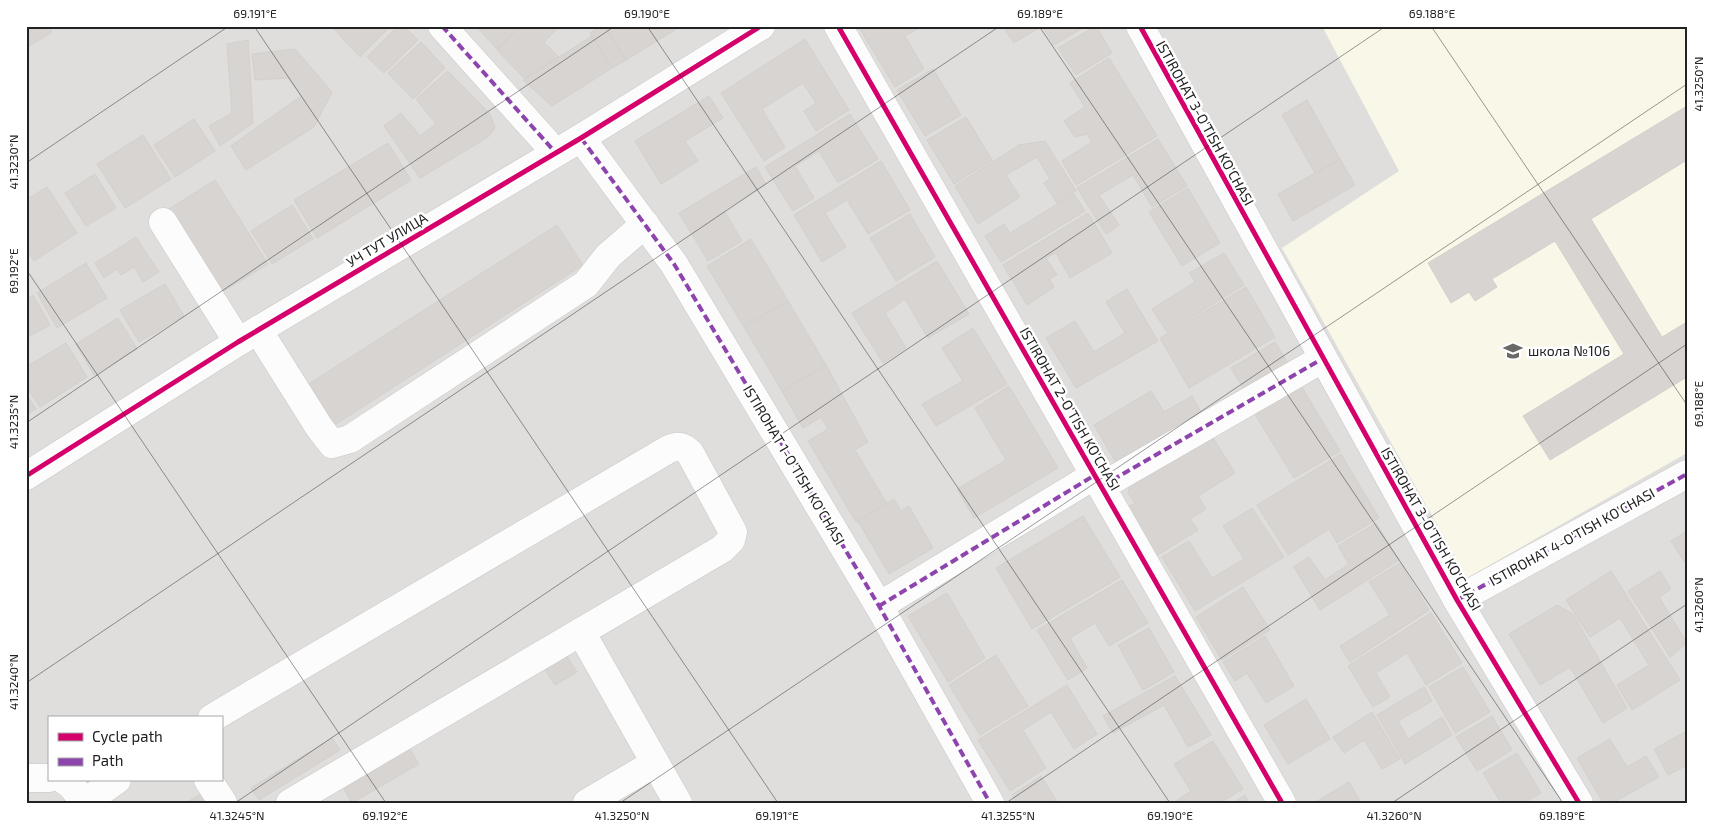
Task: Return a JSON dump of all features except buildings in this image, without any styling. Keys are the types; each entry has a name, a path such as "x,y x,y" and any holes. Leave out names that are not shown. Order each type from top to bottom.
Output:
{"street":[{"path":"442,26 555,152"},
{"name":"УЧ ТУТ УЛИЦА","path":"26,476 248,336 581,138 761,26"},
{"name":"ISTIROHAT 2-O'TISH KO'CHASI","path":"838,26 1282,803"},
{"name":"ISTIROHAT 3-O'TISH KO'CHASI","path":"1140,26 1322,359 1457,600 1579,803"},
{"name":"ISTIROHAT 1-O'TISH KO'CHASI","path":"581,138 674,264 879,606 990,803"},
{"path":"164,222 248,336 332,444 350,439 586,284 608,256 645,224"},
{"path":"879,606 1098,481 1322,359"},
{"path":"215,716 669,449 676,446 684,448 730,525 733,532 731,540 722,548 290,803"},
{"name":"ISTIROHAT 4-O'TISH KO'CHASI","path":"1457,600 1687,474"},
{"path":"581,632 678,803"},
{"path":"587,803 655,762"},
{"path":"26,778 48,778"},
{"path":"68,782 85,803 114,782"},
{"path":"209,782 223,803"}],"shaded area":[{"path":"26,26 1687,26 1687,803 26,803"},
{"name":"школа №106","path":"1322,26 1687,26 1687,453 1467,578 1282,248 1399,171"}],"marked path":[{"path":"442,26 555,152"},
{"path":"581,138 674,264 879,606 990,803"},
{"path":"1102,486 1322,359"},
{"path":"1457,600 1687,474"},
{"path":"879,606 1095,475"}],"cycle path":[{"path":"26,476 238,342 581,138 761,26"},
{"path":"838,26 1282,803"},
{"path":"1140,26 1457,600 1579,803"}],"place":[{"name":"школа №106","path":"1513,351"}]}
